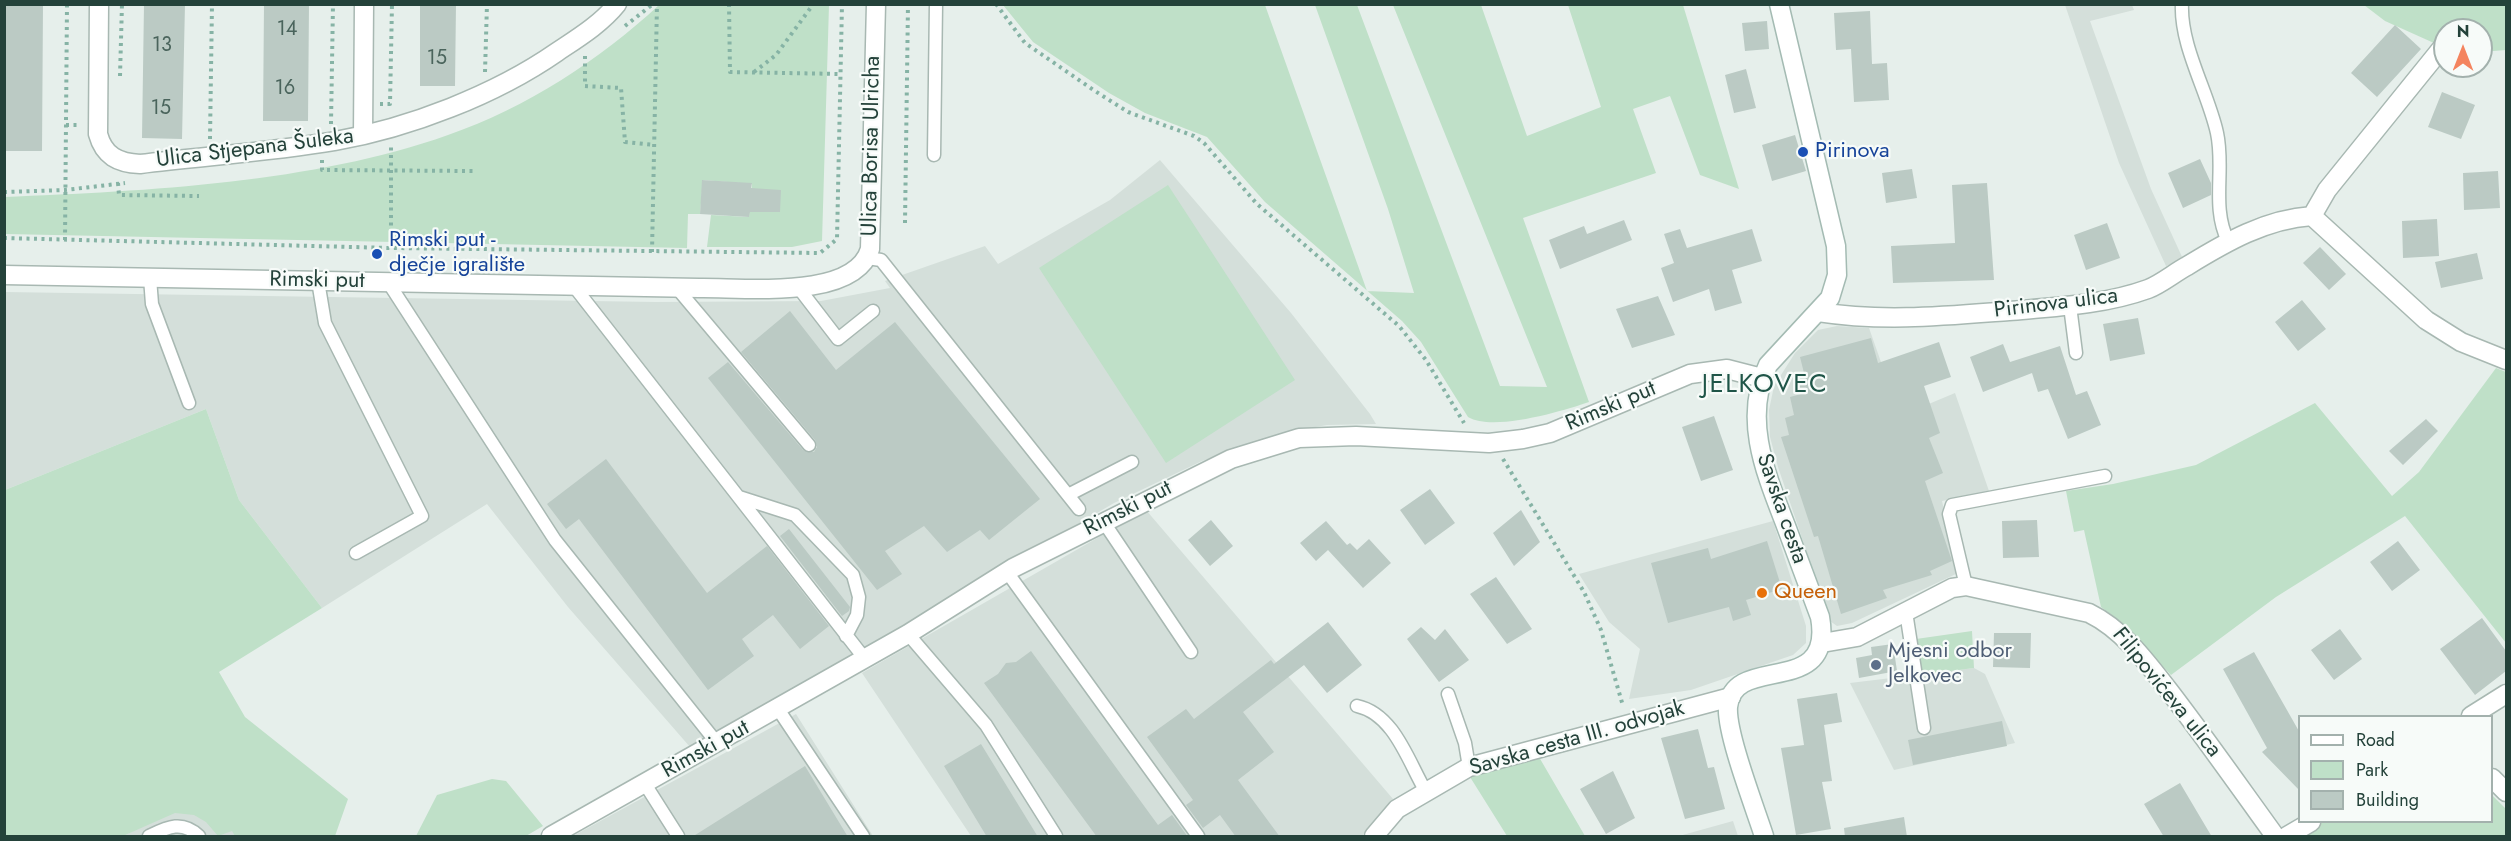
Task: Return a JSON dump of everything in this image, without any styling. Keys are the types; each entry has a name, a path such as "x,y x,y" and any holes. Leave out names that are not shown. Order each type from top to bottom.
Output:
{"street":[{"path":"92,125 99,4"},
{"path":"363,135 364,4"},
{"name":"Ulica Stjepana Šuleka","path":"92,125 100,141 115,159 141,164 334,141 363,135 431,114 484,93 532,70 595,25 617,4"},
{"name":"Ulica Borisa Ulricha","path":"844,276 867,258 873,212 876,4"},
{"name":"Savska cesta","path":"1779,4 1791,64 1836,246 1837,275 1830,298 1780,350 1761,378 1755,419 1764,469 1820,617 1822,643"},
{"path":"2433,59 2327,190 2312,216 2426,320 2461,342 2506,360"},
{"name":"Pirinova ulica","path":"1818,312 1862,319 1910,319 2070,306 2119,298 2150,288 2228,241 2289,217 2312,216"},
{"name":"Rimski put","path":"4,275 676,287 817,286 844,276"},
{"name":"Rimski put","path":"551,837 908,634 1006,572 1103,521 1231,459 1299,438 1356,436 1489,442 1523,439 1550,433 1690,374 1727,369 1761,378"},
{"path":"1764,837 1733,735 1728,708 1731,697 1744,682 1803,666 1812,661 1822,643 1857,637 1952,588 1966,586"},
{"name":"Filipovićeva ulica","path":"1966,586 2089,613 2107,621 2126,640 2183,709 2275,837"},
{"path":"2474,715 2506,694"},
{"name":"Savska cesta III. odvojak","path":"1374,837 1397,809 1425,790 1469,767 1731,697"},
{"path":"2493,779 2506,792"},
{"path":"2287,837 2309,823"}],"lane":[{"path":"934,155 936,4"},
{"path":"2182,4 2184,27 2217,133 2220,218 2228,241"},
{"path":"867,258 881,260 1079,509"},
{"path":"150,278 152,304 189,403"},
{"path":"318,281 325,324 422,516 356,554"},
{"path":"387,282 555,540 717,743"},
{"path":"573,285 865,659"},
{"path":"676,287 809,445"},
{"path":"798,287 838,339 873,311"},
{"path":"2070,306 2076,353"},
{"path":"1068,495 1132,462"},
{"path":"1966,586 1949,514 1952,505 2105,476"},
{"path":"738,496 795,515 852,576 859,597 857,615 846,636"},
{"path":"1103,521 1191,652"},
{"path":"1006,572 1196,834"},
{"path":"1906,612 1924,728"},
{"path":"908,634 986,724 1056,837"},
{"path":"1448,694 1465,743 1469,767"},
{"path":"1357,706 1370,709 1400,741 1425,790"},
{"path":"778,709 863,837"},
{"path":"645,784 678,837"},
{"path":"149,837 175,824 191,829 199,837"}],"path":[{"path":"65,240 67,4"},
{"path":"120,81 122,4"},
{"path":"212,4 210,143 220,142"},
{"path":"321,125 331,126 333,4"},
{"path":"380,104 390,104 392,4"},
{"path":"485,78 487,4"},
{"path":"652,252 657,4"},
{"path":"729,4 730,72 841,74"},
{"path":"4,238 391,248 820,253 837,239 842,4"},
{"path":"905,223 908,4"},
{"path":"996,4 1025,43 1095,91 1128,112 1194,136 1204,143 1257,204 1399,326 1426,360 1467,429"},
{"path":"754,72 776,55 813,6"},
{"path":"585,55 585,87 621,88 625,142 654,145"},
{"path":"66,125 92,125"},
{"path":"391,248 392,143"},
{"path":"322,159 322,170 473,171"},
{"path":"118,183 118,195 199,196"},
{"path":"1501,455 1557,543 1584,592 1601,630 1628,723"}],"shaded area":[{"path":"2065,5 2132,5 2134,10 2090,21 2151,189 2183,259 2166,266 2119,163"},
{"path":"1160,160 1291,313 1376,424 1327,425 1293,431 1202,461 1114,503 898,630 690,747 568,607 487,504 322,608 239,500 206,409 5,490 5,292 656,302 821,301 890,288 885,281 985,246 998,264 1110,200"},
{"path":"1837,326 1869,328 1900,416 1955,393 1989,491 1942,501 1958,573 1852,623 1837,626 1830,621 1778,467 1770,437 1769,410 1774,386 1795,353 1818,330"},
{"path":"1146,510 1393,799 1362,836 971,836 862,673"},
{"path":"1773,521 1806,626 1806,643 1793,655 1691,690 1629,699 1640,649 1609,622 1579,574"},
{"path":"1974,668 1985,674 2015,743 1894,770 1850,683"},
{"path":"796,714 873,836 573,836"},
{"path":"231,780 283,836 123,836"},
{"path":"1733,821 1738,836 1679,836"}],"green space":[{"path":"659,5 829,5 822,241 792,247 707,247 711,215 749,217 752,184 703,180 700,214 688,214 687,248 5,234 4,197 115,192 229,182 342,164 448,135 506,111 561,80 612,45"},
{"path":"1003,5 1265,5 1367,290 1265,202 1207,137 1145,113 1109,93 1033,42"},
{"path":"1315,5 1357,5 1500,386 1547,387 1393,5 1481,5 1527,136 1601,107 1568,5 1683,5 1739,189 1700,175 1670,96 1633,109 1656,173 1523,218 1589,402 1546,415 1510,421 1479,421 1468,417 1421,342 1402,321 1367,291 1414,293 1388,209"},
{"path":"2364,5 2506,5 2506,50 2493,51 2493,18 2433,18 2433,43 2385,21"},
{"path":"1168,185 1295,380 1166,463 1039,268"},
{"path":"2496,368 2506,372 2506,643 2405,516 2276,597 2171,675 2120,621 2101,607 2084,530 2074,532 2066,491 2113,484 2196,465 2315,403 2392,496 2419,472"},
{"path":"206,409 239,500 322,608 219,672 245,717 348,799 335,836 235,836 232,831 218,836 206,822 194,815 175,813 123,836 5,836 5,490"},
{"path":"1972,631 1974,668 1920,675 1916,639"},
{"path":"1539,757 1585,836 1507,836 1470,777"},
{"path":"492,779 506,781 543,826 526,836 416,836 437,795"},
{"path":"2493,796 2506,809 2506,836 2300,836 2321,823 2493,823"}],"building":[{"path":"4,4 43,4 42,151 4,151"},
{"path":"144,4 185,4 182,139 142,138"},
{"path":"264,4 309,4 308,121 263,121"},
{"path":"420,4 456,4 455,86 420,86"},
{"path":"1870,11 1872,64 1887,63 1889,100 1854,102 1851,49 1836,50 1834,13"},
{"path":"1767,21 1769,49 1745,51 1742,23"},
{"path":"2395,25 2421,49 2377,97 2351,73"},
{"path":"1746,69 1756,108 1734,113 1725,75"},
{"path":"2442,92 2475,105 2461,139 2428,127"},
{"path":"1795,135 1806,171 1772,181 1762,145"},
{"path":"2200,159 2211,183 2211,195 2183,208 2168,173"},
{"path":"1912,169 1917,198 1886,203 1882,173"},
{"path":"2498,171 2500,208 2464,210 2463,173"},
{"path":"702,180 752,183 751,188 781,190 780,212 750,212 749,217 700,214"},
{"path":"1987,183 1994,280 1893,283 1891,246 1955,243 1952,185"},
{"path":"2437,219 2439,256 2403,258 2402,221"},
{"path":"1624,220 1632,240 1560,269 1549,240 1584,226 1587,234"},
{"path":"2107,223 2120,258 2086,270 2074,235"},
{"path":"1680,229 1687,248 1752,229 1762,261 1732,270 1742,303 1715,311 1709,289 1673,302 1661,268 1674,263 1664,234"},
{"path":"2320,247 2346,274 2329,290 2303,263"},
{"path":"2477,253 2483,279 2441,288 2435,262"},
{"path":"1658,296 1675,335 1632,348 1616,309"},
{"path":"2302,300 2326,329 2298,351 2275,322"},
{"path":"790,311 836,370 895,322 1040,499 989,540 980,530 947,552 924,526 885,551 902,574 877,590 708,378 728,362 803,450 814,452 817,447 815,440 741,352"},
{"path":"2138,318 2145,354 2110,361 2103,324"},
{"path":"1871,338 1878,363 1939,342 1951,377 1924,386 1940,433 1929,438 1943,473 1925,481 1952,561 1930,571 1932,575 1883,590 1887,598 1841,614 1818,536 1814,537 1781,437 1789,435 1785,418 1794,415 1790,397 1801,394 1797,379 1805,377 1800,357"},
{"path":"2003,344 2010,362 2060,346 2076,395 2087,391 2101,425 2068,439 2048,389 2038,392 2032,373 1983,392 1970,357"},
{"path":"1714,416 1733,470 1701,481 1682,427"},
{"path":"2426,419 2438,431 2403,465 2389,451"},
{"path":"606,459 707,593 767,546 829,626 800,649 773,615 742,639 754,656 708,690 579,519 566,529 547,504"},
{"path":"1430,489 1455,523 1425,545 1400,510"},
{"path":"1521,510 1540,542 1514,566 1493,533"},
{"path":"1211,520 1233,546 1210,566 1188,540"},
{"path":"2037,520 2039,557 2003,558 2002,521"},
{"path":"1326,521 1347,545 1350,543 1357,550 1369,539 1391,563 1363,588 1328,550 1316,561 1300,543"},
{"path":"789,529 850,607 849,611 842,616 780,536"},
{"path":"1767,541 1782,589 1746,600 1751,615 1733,621 1729,607 1668,623 1651,563 1708,548 1711,559"},
{"path":"2398,541 2420,570 2392,591 2370,562"},
{"path":"1496,577 1532,629 1507,644 1470,594"},
{"path":"2482,618 2506,651 2506,671 2475,695 2440,649"},
{"path":"1328,622 1362,665 1327,693 1304,665 1243,712 1274,752 1238,780 1280,837 1236,837 1220,815 1203,828 1186,805 1193,800 1147,737 1186,709 1194,719 1271,660 1274,664"},
{"path":"1421,627 1435,640 1445,629 1469,660 1439,682 1407,639"},
{"path":"2340,629 2362,659 2334,680 2311,650"},
{"path":"1994,633 2031,633 2030,668 1993,667"},
{"name":"Mjesni odbor Jelkovec","path":"1893,644 1897,671 1859,678 1856,658 1872,655 1871,647"},
{"path":"1031,651 1158,825 1172,815 1188,837 1097,837 984,683 998,674 1006,663 1016,662"},
{"path":"2254,652 2298,729 2298,789 2262,752 2267,748 2223,669"},
{"path":"1837,693 1842,722 1824,725 1832,781 1822,782 1831,829 1796,835 1781,748 1804,745 1797,699"},
{"path":"2002,721 2007,746 1913,765 1908,740"},
{"path":"1698,729 1708,768 1714,767 1725,809 1685,819 1661,738"},
{"path":"981,744 1038,837 987,837 944,766"},
{"path":"805,766 848,837 692,837 765,791"},
{"path":"1613,771 1635,818 1606,834 1580,789"},
{"path":"2180,783 2212,837 2164,837 2144,804"},
{"path":"1904,817 1907,837 1845,837 1844,828"}],"place":[{"name":"Pirinova","path":"1803,152"},
{"name":"Rimski put - dječje igralište","path":"377,254"},
{"name":"Queen","path":"1762,593"},
{"name":"Mjesni odbor Jelkovec","path":"1876,665"}],"district":[{"name":"JELKOVEC","path":"1765,386"}]}
